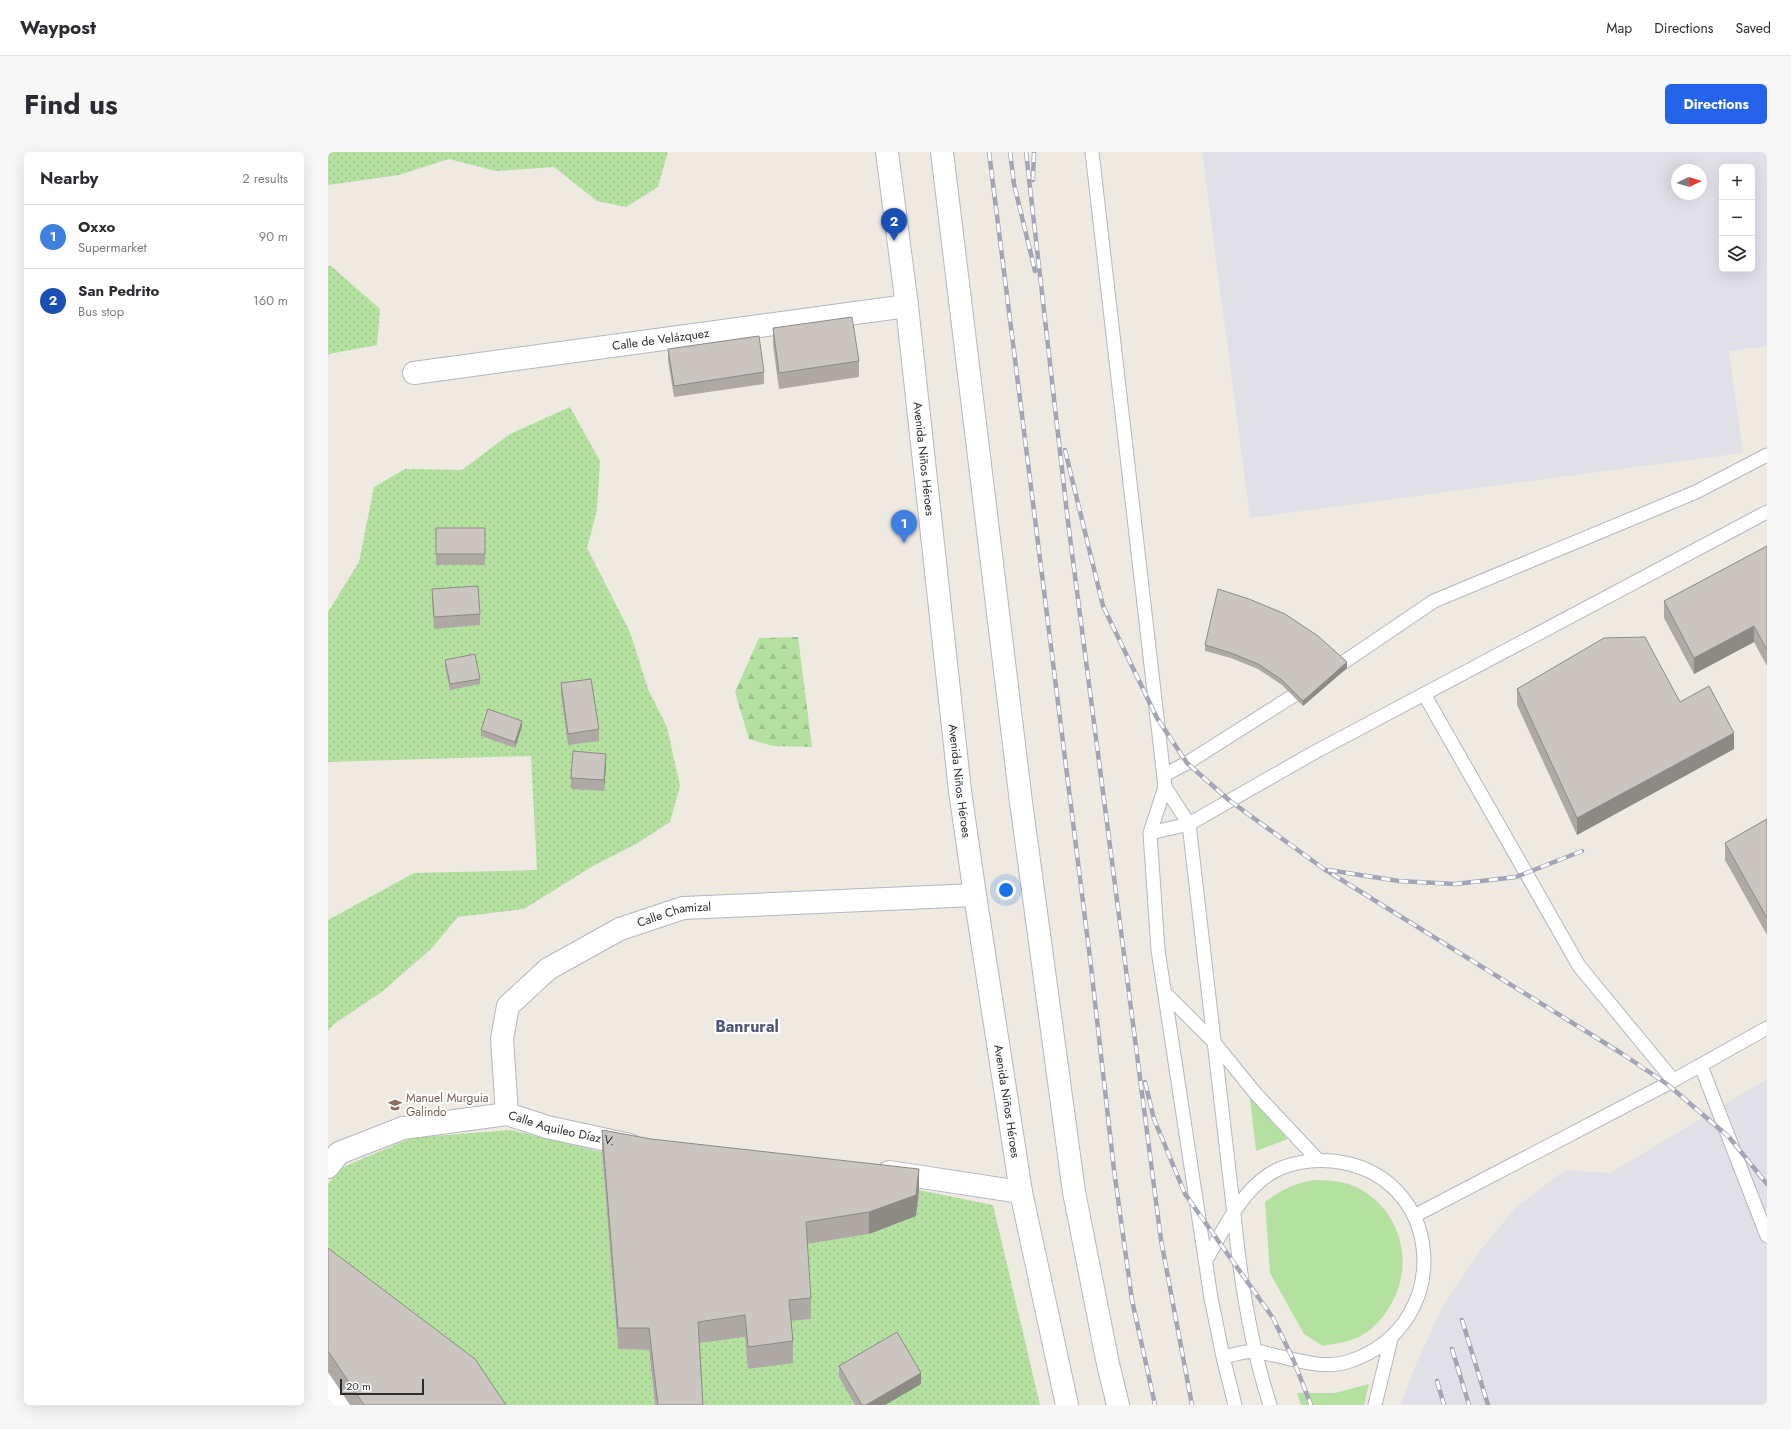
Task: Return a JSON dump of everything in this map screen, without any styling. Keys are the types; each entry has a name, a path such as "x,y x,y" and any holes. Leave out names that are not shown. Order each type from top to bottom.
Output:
{"main road":[{"name":"Avenida Niños Héroes","path":"887,152 907,306 959,776 975,895 1021,1192 1067,1405"},
{"path":"945,158 1021,802 1074,1192 1108,1364 1118,1405"},
{"name":"Calle de Velázquez","path":"414,373 907,306"},
{"name":"Calle Chamizal","path":"508,1114 502,1039 508,1006 548,969 620,929 683,908 975,895"},
{"name":"Calle Aquileo Díaz V.","path":"328,1167 339,1153 403,1128 508,1114 547,1127 650,1149"},
{"path":"873,1170 1021,1192"},
{"path":"328,1384 341,1405"}],"lane":[{"path":"1092,152 1164,781 1150,833 1158,950 1206,1260 1223,1357 1236,1405"},
{"path":"1164,781 1187,762 1320,678 1434,602 1696,492 1767,455"},
{"path":"1150,833 1189,824 1315,752 1767,512"},
{"path":"1424,694 1579,966 1673,1080"},
{"path":"1164,781 1189,824 1239,1268 1256,1351 1270,1405"},
{"path":"1165,993 1214,1041 1256,1094 1318,1160"},
{"path":"1414,1216 1701,1066 1767,1028"},
{"path":"1701,1066 1767,1236"},
{"path":"1206,1260 1245,1196 1268,1175 1289,1166 1318,1160 1346,1162 1372,1172 1394,1189 1408,1205 1422,1237 1424,1259 1423,1282 1416,1304 1409,1316 1391,1339 1367,1354 1349,1362 1331,1365 1312,1364 1256,1351 1223,1357"},
{"path":"1375,1405 1391,1339"}],"shaded area":[{"path":"1202,152 1767,152 1767,346 1729,351 1743,453 1250,518"},
{"path":"1767,1079 1767,1405 1400,1405 1416,1364 1443,1306 1479,1252 1516,1207 1565,1170 1610,1173"}],"green space":[{"path":"328,152 668,152 658,187 626,207 597,201 554,167 496,171 449,159 399,175 328,185"},
{"path":"328,266 331,266 380,309 377,345 329,354 328,358"},
{"path":"570,407 600,461 597,510 587,548 630,632 648,689 667,727 680,786 670,822 636,844 593,866 524,909 458,917 431,949 383,991 334,1024 328,1031 328,920 414,873 537,870 531,756 328,762 328,612 359,562 374,487 405,469 462,470 510,434"},
{"path":"798,637 812,747 773,746 749,739 735,692 759,638"},
{"path":"1250,1098 1288,1139 1256,1151"},
{"path":"511,1130 602,1152 618,1349 649,1350 655,1405 492,1405 328,1269 328,1184 341,1168 411,1138"},
{"path":"1315,1180 1349,1184 1364,1191 1376,1201 1387,1213 1395,1226 1403,1257 1402,1273 1398,1289 1389,1308 1380,1320 1370,1330 1359,1337 1344,1342 1323,1346 1304,1334 1270,1273 1265,1202 1288,1188"},
{"path":"919,1190 993,1205 1040,1405 702,1405 698,1343 745,1337 749,1369 789,1321 811,1319 806,1244 869,1234 916,1216"},
{"path":"1369,1384 1364,1405 1301,1405 1297,1393 1335,1393"}],"building":[{"path":"852,317 859,361 779,373 773,328"},
{"path":"759,336 764,372 674,386 668,349"},
{"path":"436,528 485,528 485,554 436,554"},
{"path":"1767,546 1767,650 1754,626 1694,658 1664,601"},
{"path":"478,586 480,614 434,617 432,589"},
{"path":"1218,589 1249,599 1285,614 1318,636 1347,662 1303,701 1282,680 1258,664 1231,653 1205,645"},
{"path":"1645,637 1680,702 1709,686 1734,733 1577,818 1517,689 1604,638"},
{"path":"475,654 480,679 450,684 445,660"},
{"path":"591,679 599,729 568,734 561,683"},
{"path":"488,709 522,721 515,742 481,730"},
{"path":"573,751 606,754 604,780 571,778"},
{"path":"1767,819 1767,918 1725,843"},
{"path":"602,1130 651,1139 919,1169 916,1195 869,1212 806,1222 811,1298 789,1300 793,1341 748,1347 745,1315 698,1322 703,1405 658,1405 649,1328 618,1328"},
{"path":"328,1248 475,1359 506,1405 364,1405 328,1351"},
{"path":"897,1332 921,1373 866,1405 862,1405 839,1366"}],"railway":[{"path":"989,152 1090,958 1114,1170 1132,1300 1155,1405"},
{"path":"1010,152 1014,184 1035,271"},
{"path":"1026,152 1068,522 1161,1240 1192,1405"},
{"path":"1033,180 1034,152"},
{"path":"1065,450 1103,606 1157,718 1187,763 1230,801 1324,869 1621,1053 1667,1084 1729,1137 1767,1184"},
{"path":"1328,870 1399,881 1455,884 1516,877 1582,851"},
{"path":"1145,1082 1154,1119 1185,1194 1273,1318 1293,1359 1311,1405"},
{"path":"1462,1320 1488,1405"},
{"path":"1452,1349 1469,1405"},
{"path":"1437,1381 1444,1405"}],"place":[{"name":"San Pedrito","path":"894,241"},
{"name":"Oxxo","path":"904,543"},
{"name":"Manuel Murguia Galindo","path":"395,1105"}],"district":[{"name":"Banrural","path":"747,1026"}]}
